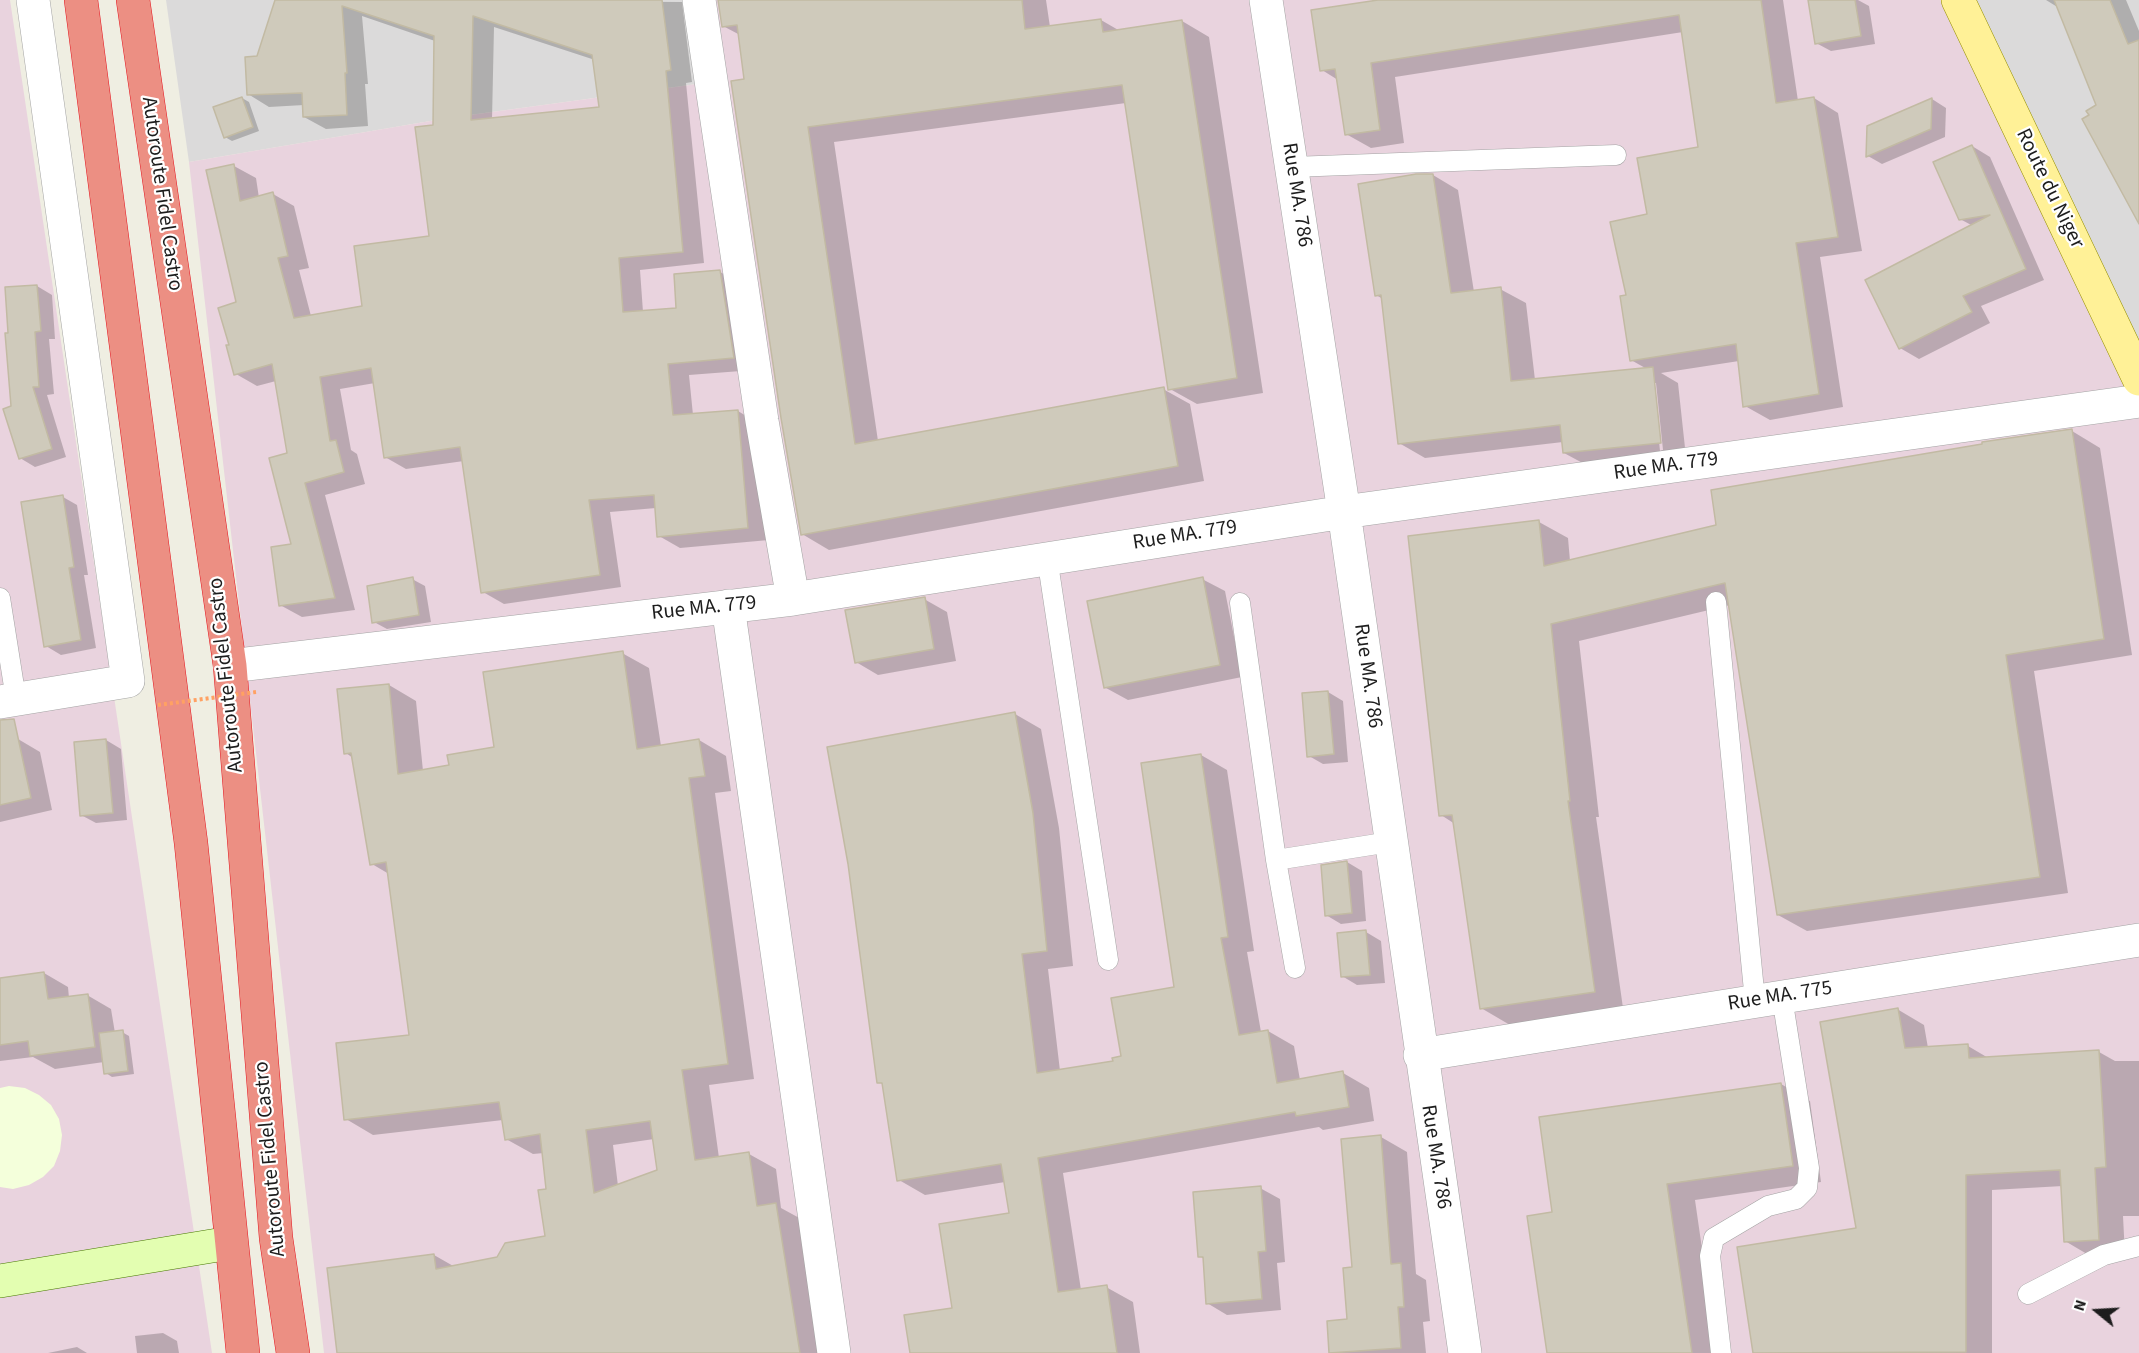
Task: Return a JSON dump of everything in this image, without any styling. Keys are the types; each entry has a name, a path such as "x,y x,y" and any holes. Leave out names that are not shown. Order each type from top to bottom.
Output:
{"highway":[{"path":"81,0 190,843 243,1353"},
{"name":"Autoroute Fidel Castro","path":"133,0 230,666 276,1238 293,1353"}],"main road":[{"name":"Route du Niger","path":"1958,0 2139,379"}],"street":[{"path":"8,701 128,681 33,0"},
{"path":"699,0 762,421 793,599"},
{"name":"Rue MA. 786","path":"1266,0 1344,512 1420,1055 1465,1353"},
{"name":"Rue MA. 779","path":"230,666 793,599 1344,512 2139,401"},
{"path":"728,606 834,1353"},
{"name":"Rue MA. 775","path":"1420,1055 2139,940"},
{"path":"0,1281 230,1243"}],"lane":[{"path":"1292,167 1616,155"},
{"path":"1047,558 1108,960"},
{"path":"0,598 8,701"},
{"path":"1716,602 1768,999 1809,1168 1807,1188 1796,1199 1768,1206 1714,1238 1710,1256 1721,1353"},
{"path":"1240,603 1276,860 1295,968"},
{"path":"1276,860 1390,842"},
{"path":"2028,1294 2104,1255 2139,1246"}],"path":[{"path":"158,705 256,692"}],"shaded area":[{"path":"0,0 10,0 212,1353 0,1353"},
{"path":"166,0 689,0 697,84 448,118 189,162"},
{"path":"689,0 1958,0 2139,379 2139,1353 324,1353 189,162 448,118 697,84"},
{"path":"1958,0 2139,0 2139,379"},
{"path":"9,1086 25,1088 39,1095 51,1105 59,1119 62,1135 60,1151 54,1166 43,1177 29,1185 13,1189 0,1187 0,1088"}],"building":[{"path":"275,0 662,0 671,70 666,71 683,252 619,258 623,312 676,308 674,274 720,270 734,358 668,364 673,415 738,410 748,528 657,537 654,495 589,500 600,575 481,593 460,447 384,458 371,368 320,377 330,441 336,440 344,472 305,483 335,598 279,606 271,547 291,544 269,458 287,453 272,364 234,375 226,345 229,345 218,308 236,302 206,170 234,164 240,201 273,192 288,256 278,258 294,318 362,306 354,246 429,236 415,127 433,125 434,36 342,6 347,73 345,73 347,115 303,117 302,93 247,95 245,57 257,56","holes":["473,16 592,55 599,107 471,120"]},
{"path":"718,0 1022,0 1025,29 1101,19 1103,32 1182,20 1237,378 1168,390 1122,85 808,127 855,444 1164,387 1178,466 801,535 781,418 731,81 744,79 737,25 722,27"},
{"path":"1378,0 1761,0 1776,103 1814,97 1838,237 1796,243 1819,394 1743,407 1736,344 1630,361 1620,296 1626,295 1610,222 1647,214 1637,158 1698,147 1679,15 1371,63 1380,130 1345,135 1335,69 1320,71 1311,10"},
{"path":"1808,0 1855,0 1861,36 1815,44"},
{"path":"2054,0 2110,0 2128,44 2139,40 2139,224 2082,119 2089,115 2086,111 2096,105"},
{"path":"242,97 253,127 224,138 213,107"},
{"path":"1932,98 1931,129 1866,157 1867,126"},
{"path":"1972,145 2026,269 1963,296 1972,312 1899,349 1865,280 1990,215 1959,220 1933,162"},
{"path":"1416,174 1433,174 1451,293 1501,287 1511,381 1653,367 1661,443 1563,453 1560,425 1398,444 1381,295 1375,296 1358,184"},
{"path":"37,285 41,331 35,332 39,387 33,387 52,449 19,459 3,409 11,406 5,333 8,333 5,287"},
{"path":"2072,429 2104,639 2006,655 2040,877 1777,915 1725,583 1551,624 1570,801 1568,801 1595,992 1480,1009 1452,815 1439,816 1408,536 1539,520 1544,566 1716,525 1711,490 1982,444 1982,442"},
{"path":"63,495 74,567 69,568 81,640 44,647 21,502"},
{"path":"413,577 419,615 372,623 367,586"},
{"path":"1203,577 1220,665 1104,688 1087,601"},
{"path":"925,597 934,649 855,663 845,610"},
{"path":"623,651 637,749 699,739 705,776 689,778 728,1064 682,1070 695,1160 749,1152 757,1206 776,1203 800,1353 337,1353 327,1268 434,1254 436,1269 497,1257 505,1243 545,1236 538,1190 546,1189 540,1134 505,1140 499,1102 344,1120 336,1043 409,1035 386,862 370,865 351,753 344,754 337,689 389,684 398,774 449,765 447,755 494,747 483,672","holes":["650,1121 657,1170 594,1193 586,1130"]},
{"path":"1328,691 1334,754 1307,757 1302,693"},
{"path":"1015,712 1033,813 1047,951 1022,954 1037,1073 1113,1061 1112,1058 1121,1056 1111,998 1174,987 1141,763 1201,754 1228,937 1221,938 1239,1035 1268,1030 1277,1083 1343,1071 1349,1107 1296,1116 1295,1112 1038,1158 1058,1292 1107,1285 1117,1353 910,1353 904,1315 952,1308 939,1224 1009,1213 1001,1164 897,1181 882,1083 877,1083 848,864 827,747"},
{"path":"14,719 31,798 0,805 0,720"},
{"path":"106,739 113,813 80,816 74,742"},
{"path":"1347,861 1352,913 1325,916 1321,865"},
{"path":"1366,930 1370,975 1341,977 1337,933"},
{"path":"44,972 48,999 88,994 95,1047 30,1056 28,1041 0,1045 0,978"},
{"path":"1898,1008 1905,1048 1968,1044 1969,1058 2099,1050 2106,1167 2095,1168 2099,1240 2064,1242 2060,1170 1966,1175 1966,1352 1753,1353 1737,1247 1856,1228 1820,1022"},
{"path":"123,1030 128,1071 104,1074 99,1033"},
{"path":"1781,1083 1793,1166 1667,1184 1692,1353 1547,1353 1527,1216 1552,1212 1539,1117"},
{"path":"1381,1135 1391,1264 1401,1263 1404,1307 1398,1307 1401,1348 1329,1353 1327,1321 1347,1319 1343,1268 1352,1267 1341,1139"},
{"path":"1261,1186 1266,1251 1258,1252 1262,1299 1206,1304 1203,1257 1198,1257 1193,1192"}]}
